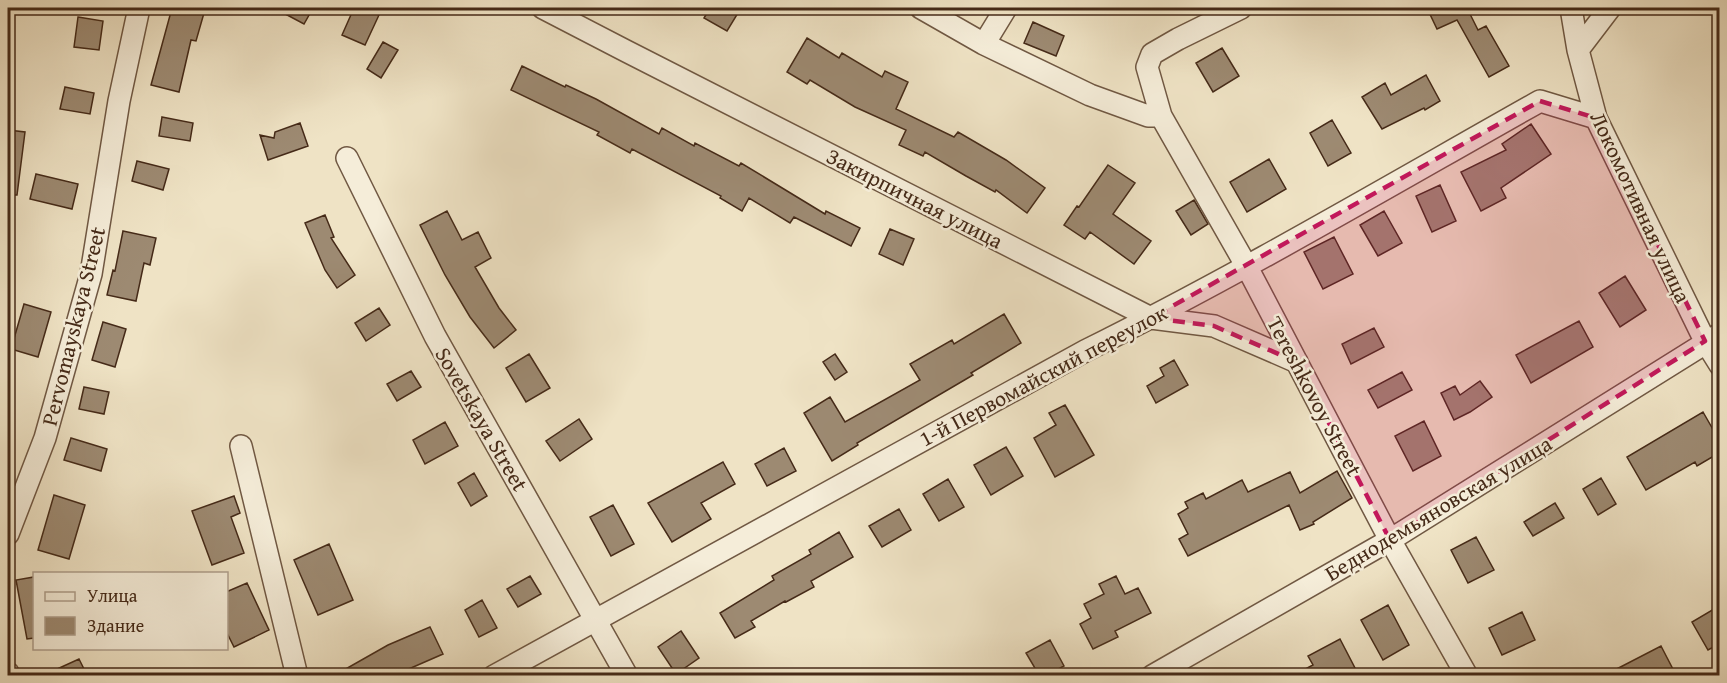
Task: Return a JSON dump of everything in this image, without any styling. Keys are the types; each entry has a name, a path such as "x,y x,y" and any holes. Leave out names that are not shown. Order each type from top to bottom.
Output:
{"street":[{"name":"Pervomayskaya Street","path":"8,534 45,438 90,274 119,101 139,8"},
{"name":"Закирпичная улица","path":"543,8 1151,318 1214,326 1297,362"},
{"path":"921,8 984,44 1089,95 1148,116 1161,116"},
{"path":"984,44 1006,8"},
{"name":"Tereshkovoy Street","path":"1241,8 1152,54 1147,67 1161,116 1246,267 1390,540 1467,675"},
{"name":"Локомотивная улица","path":"1571,8 1578,50 1596,118 1712,338 1719,365"},
{"path":"1578,50 1610,8"},
{"name":"1-й Первомайский переулок","path":"494,675 1085,351 1246,267 1540,101 1596,118"},
{"name":"Sovetskaya Street","path":"347,158 435,336 627,675"},
{"name":"Беднодемьяновская улица","path":"1152,675 1390,540 1712,338"},
{"path":"241,446 297,675"}],"highlighted area":[{"path":"1540,101 1596,118 1705,341 1390,540 1297,362 1214,326 1151,318"}],"building":[{"path":"172,8 204,13 196,41 191,40 179,92 151,85"},
{"path":"274,8 313,8 304,24"},
{"path":"354,8 363,8 379,15 365,45 342,35"},
{"path":"710,8 741,8 727,31 704,18"},
{"path":"1427,8 1484,8 1470,14 1478,30 1486,26 1509,66 1489,77 1457,20 1437,29"},
{"path":"78,17 103,21 99,50 74,47"},
{"path":"1033,22 1064,36 1056,56 1024,43"},
{"path":"807,38 839,58 842,53 882,77 885,71 908,82 896,109 954,137 958,132 1006,160 1045,188 1027,213 996,190 995,192 925,152 923,156 899,145 906,130 855,107 810,80 807,84 787,72"},
{"path":"383,42 398,50 381,78 367,69"},
{"path":"1222,48 1239,76 1213,92 1196,63"},
{"path":"522,66 596,99 659,134 662,128 694,146 695,143 739,166 741,163 825,214 826,211 860,228 851,246 794,217 790,223 749,198 742,211 720,198 721,196 632,149 630,153 597,135 599,132 511,90"},
{"path":"1426,75 1440,101 1382,129 1362,97 1385,83 1391,95"},
{"path":"65,87 94,93 90,114 60,109"},
{"path":"162,117 193,123 190,141 159,136"},
{"path":"1332,120 1351,153 1328,166 1310,133"},
{"path":"300,123 308,146 268,160 260,135 274,138 275,132"},
{"path":"1531,124 1551,154 1501,188 1506,198 1481,211 1461,172 1506,150 1502,144"},
{"path":"8,130 25,132 17,195 8,195"},
{"path":"1269,159 1286,189 1247,212 1230,182"},
{"path":"137,161 169,169 163,190 132,181"},
{"path":"1108,165 1135,183 1113,214 1151,241 1134,264 1090,232 1085,239 1064,225"},
{"path":"36,174 78,184 72,209 30,199"},
{"path":"1440,185 1456,221 1432,232 1416,196"},
{"path":"1194,200 1208,224 1191,235 1176,211"},
{"path":"447,211 462,240 478,232 491,258 475,267 499,308 516,330 494,348 470,317 445,275 420,225"},
{"path":"1384,211 1402,243 1378,256 1360,225"},
{"path":"325,215 334,237 331,238 355,275 337,288 325,270 305,223"},
{"path":"890,229 914,239 903,265 879,254"},
{"path":"123,231 156,238 150,265 144,263 136,301 107,295 113,270 115,271"},
{"path":"1334,237 1353,274 1323,289 1304,252"},
{"path":"1625,276 1646,310 1620,327 1599,293"},
{"path":"24,304 51,312 38,357 11,349"},
{"path":"379,308 390,325 366,341 355,323"},
{"path":"1004,314 1021,343 971,373 973,375 857,443 858,445 832,461 804,413 830,397 845,422 920,380 910,364 952,340 954,344"},
{"path":"1579,321 1593,347 1531,383 1516,355"},
{"path":"103,322 126,329 115,367 92,360"},
{"path":"1374,328 1384,347 1351,364 1342,344"},
{"path":"529,354 550,388 526,402 506,368"},
{"path":"835,354 847,372 835,380 823,362"},
{"path":"1174,360 1188,385 1156,403 1147,386 1164,376 1160,368"},
{"path":"411,371 421,387 397,401 387,384"},
{"path":"1402,372 1412,390 1378,408 1368,390"},
{"path":"1480,381 1492,397 1454,420 1441,393 1455,386 1460,395"},
{"path":"84,387 109,392 104,414 79,409"},
{"path":"1065,405 1094,455 1055,477 1034,438 1056,425 1049,413"},
{"path":"1703,412 1719,440 1719,453 1697,466 1695,462 1646,490 1627,457"},
{"path":"579,419 592,439 560,461 546,441"},
{"path":"1424,421 1441,456 1413,471 1395,436"},
{"path":"445,422 458,446 425,464 413,440"},
{"path":"71,438 107,449 101,471 64,460"},
{"path":"1006,447 1023,476 991,495 974,465"},
{"path":"784,448 796,471 767,486 755,464"},
{"path":"723,462 735,484 701,503 711,519 672,542 648,503"},
{"path":"1337,471 1352,498 1313,522 1314,524 1300,530 1289,505 1188,556 1179,539 1188,534 1178,514 1188,508 1185,502 1203,493 1206,499 1242,480 1248,492 1290,472 1300,493"},
{"path":"474,473 487,496 471,506 458,483"},
{"path":"1601,478 1616,504 1598,515 1583,489"},
{"path":"948,479 964,507 939,521 923,494"},
{"path":"54,495 85,505 69,559 38,550"},
{"path":"234,496 240,513 231,517 244,553 212,565 192,511"},
{"path":"1555,503 1564,518 1533,536 1524,522"},
{"path":"613,505 634,544 611,556 590,517"},
{"path":"899,509 911,530 882,547 869,526"},
{"path":"839,532 853,557 811,581 814,587 751,621 755,627 735,638 720,613 774,580 772,576 811,554 809,550"},
{"path":"1476,537 1494,570 1468,583 1451,550"},
{"path":"329,544 353,600 318,615 294,560"},
{"path":"530,576 541,594 518,607 507,589"},
{"path":"1116,576 1125,594 1138,588 1151,613 1115,631 1118,637 1093,649 1080,624 1091,618 1084,604 1104,594 1099,584"},
{"path":"33,577 33,638 27,639 16,580"},
{"path":"247,583 269,630 234,647 228,635 228,591"},
{"path":"482,600 497,628 479,637 465,610"},
{"path":"1388,605 1409,645 1383,660 1361,620"},
{"path":"1719,606 1719,644 1708,650 1692,622"},
{"path":"1522,612 1535,640 1502,655 1489,628"},
{"path":"430,627 443,654 395,675 335,675 388,645"},
{"path":"681,631 699,658 676,674 658,647"},
{"path":"1340,639 1356,670 1345,675 1294,675 1313,665 1308,656"},
{"path":"1050,640 1064,666 1047,675 1039,675 1026,653"},
{"path":"1661,646 1676,675 1605,675"},
{"path":"79,659 87,675 44,675"}]}
